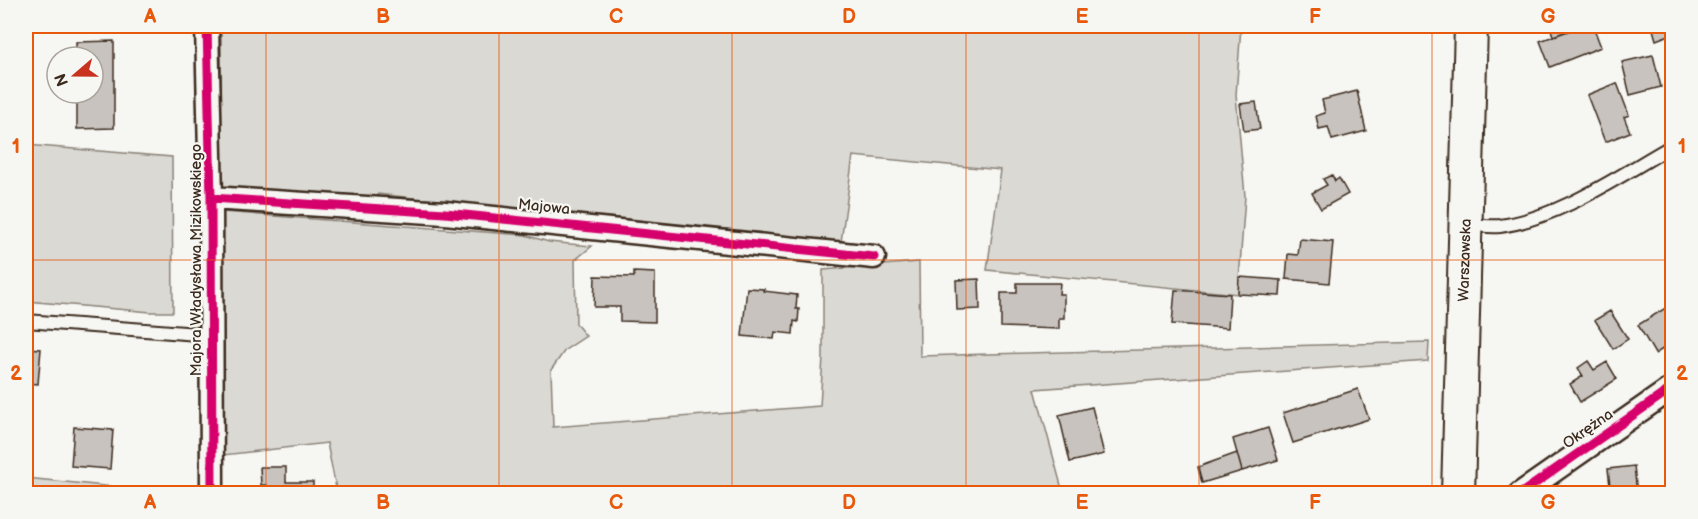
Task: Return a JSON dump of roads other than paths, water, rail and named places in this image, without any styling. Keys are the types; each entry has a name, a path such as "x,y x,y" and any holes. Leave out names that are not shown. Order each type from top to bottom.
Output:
{"main road":[{"name":"Warszawska","path":"1458,494 1471,26"}],"street":[{"name":"Majora Władysława Mizikowskiego","path":"207,26 211,198 212,494"},
{"name":"Majowa","path":"211,198 445,213 874,257"},
{"name":"Okrężna","path":"1520,494 1672,388"}],"lane":[{"path":"1466,225 1498,226 1532,219 1560,208 1672,146"},
{"path":"26,321 211,335"}]}
